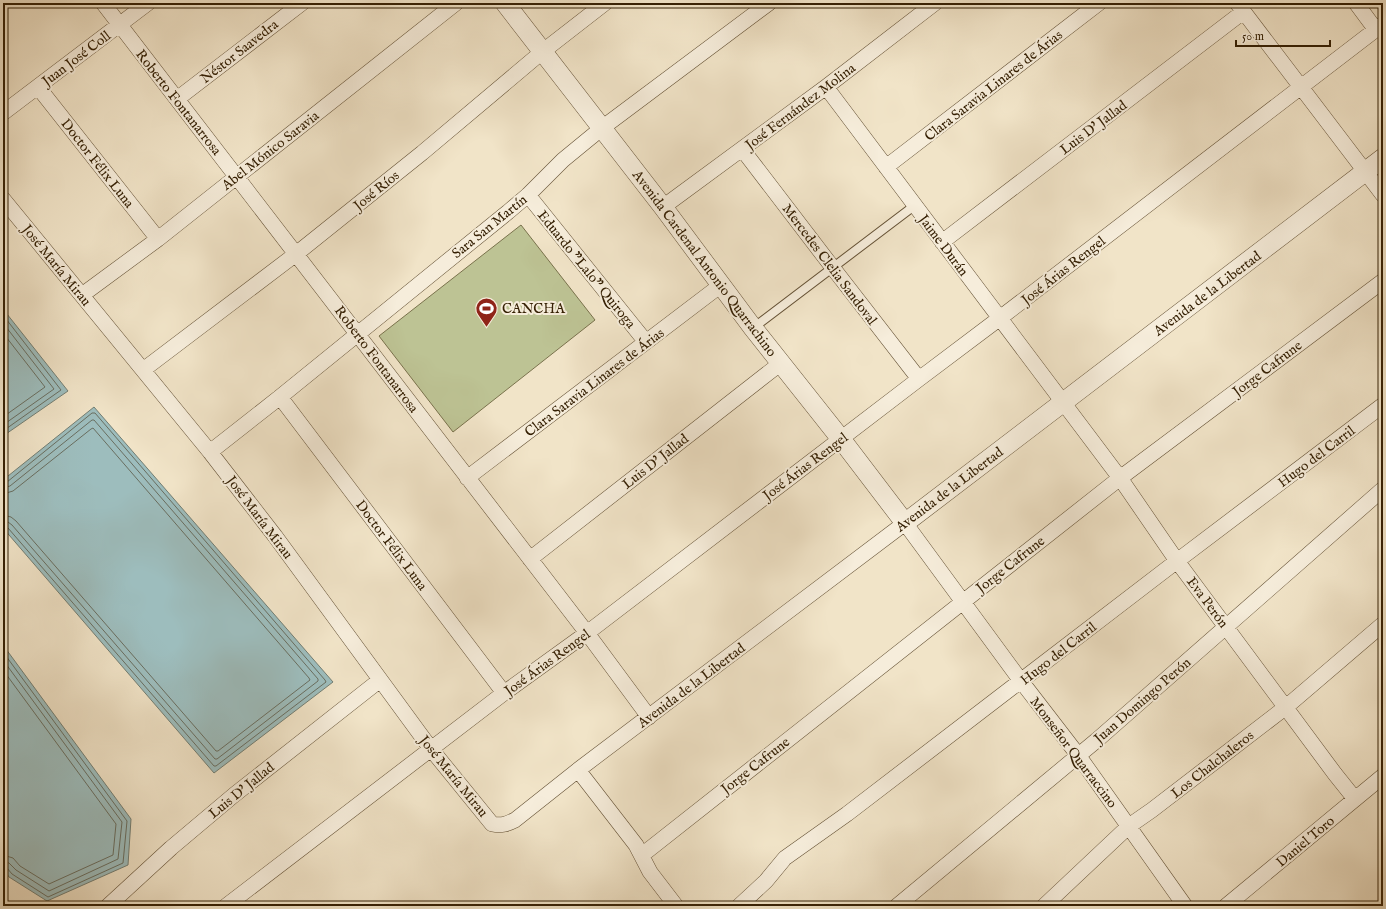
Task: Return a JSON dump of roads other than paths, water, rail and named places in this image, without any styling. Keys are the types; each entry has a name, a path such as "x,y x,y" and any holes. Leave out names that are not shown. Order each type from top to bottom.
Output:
{"street":[{"name":"Roberto Fontanarrosa","path":"103,3 587,633 648,717"},
{"name":"Juan José Coll","path":"3,113 148,3"},
{"name":"Néstor Saavedra","path":"177,99 302,3"},
{"name":"Abel Mónico Saravia","path":"82,295 158,239 456,3"},
{"name":"Avenida Cardenal Antonio Quarrachino","path":"505,3 663,206 721,285 905,523"},
{"name":"José Ríos","path":"143,370 296,254 422,153 542,52 605,3"},
{"name":"Sara San Martín","path":"210,452 280,398 528,196 563,160 602,128 769,3"},
{"name":"José Fernández Molina","path":"663,206 826,87 935,3"},
{"name":"Clara Saravia Linares de Árias","path":"886,167 1099,3"},
{"path":"1356,3 1379,27"},
{"path":"1240,8 1383,195"},
{"name":"Luis D' Jallad","path":"942,242 1240,8"},
{"name":"José Árias Rengel","path":"226,906 504,693 587,633 1379,27"},
{"name":"Doctor Félix Luna","path":"38,87 158,239"},
{"name":"Jaime Durán","path":"826,87 1063,403"},
{"name":"Mercedes Clelia Sandoval","path":"742,149 918,379"},
{"name":"Avenida de la Libertad","path":"515,820 578,770 1063,403 1383,158"},
{"name":"Eduardo \"Lalo\" Quiroga","path":"528,196 646,342"},
{"name":"José María Mirau","path":"3,199 210,452 275,536 431,749 492,824 499,826 505,825 515,820"},
{"name":"Jorge Cafrune","path":"642,855 1120,478 1383,281"},
{"name":"Clara Saravia Linares de Árias","path":"467,478 721,285"},
{"name":"Luis D' Jallad","path":"530,559 781,363"},
{"name":"Doctor Félix Luna","path":"280,398 504,693"},
{"name":"Eva Perón","path":"1063,403 1120,478 1177,561 1226,625 1335,774 1356,799"},
{"name":"Hugo del Carril","path":"739,906 766,881 785,858 847,814 1383,405"},
{"name":"Juan Domingo Perón","path":"897,906 1078,755 1383,489"},
{"name":"Monseñor Quarraccino","path":"905,523 1021,681 1078,755 1185,906"},
{"name":"Los Chalchaleros","path":"1044,906 1129,826 1286,707 1383,624"},
{"name":"Luis D' Jallad","path":"108,906 171,848 234,795 380,680"},
{"path":"578,770 642,855 650,872 676,906"},
{"name":"Daniel Toro","path":"1226,906 1383,776"}],"lane":[{"path":"754,328 914,206"}],"water":[{"path":"3,309 68,391 3,436"},
{"path":"94,407 333,682 214,773 3,528 3,480"},
{"path":"3,645 131,819 128,865 47,901 9,877 3,868"}],"place":[{"name":"CANCHA","path":"487,328"}]}
